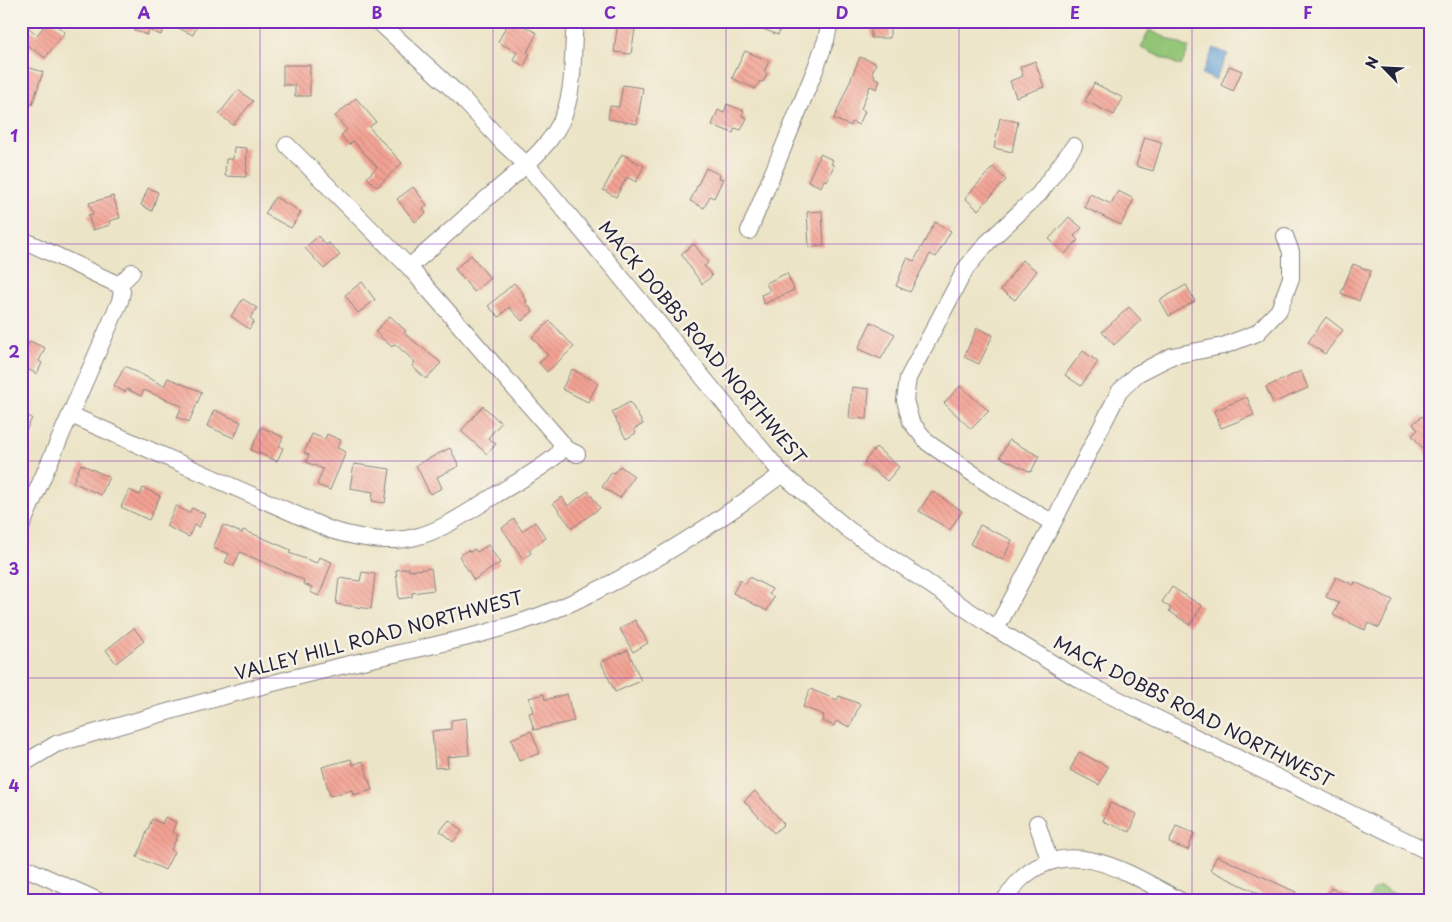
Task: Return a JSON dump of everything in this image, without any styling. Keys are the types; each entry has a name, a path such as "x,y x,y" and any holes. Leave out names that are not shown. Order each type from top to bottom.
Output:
{"street":[{"name":"MACK DOBBS ROAD NORTHWEST","path":"378,21 460,96 503,143 526,164 782,474 850,530 996,629 1085,683 1431,853"},
{"path":"409,268 526,164 548,141 564,114 574,72 575,21"},
{"path":"749,232 815,70 826,40 830,21"},
{"path":"287,144 409,268 562,443 562,447"},
{"path":"1053,523 994,488 928,443 911,422 905,400 908,378 966,268 987,243 1039,194 1074,146"},
{"path":"996,629 1053,523 1119,392 1137,374 1172,356 1223,346 1258,333 1279,310 1291,278 1291,252 1285,236"},
{"path":"21,239 119,285 122,292 120,301 21,527"},
{"path":"119,285 132,272"},
{"path":"71,415 331,530 377,540 401,540 442,529 551,461 562,447"},
{"path":"562,447 577,454"},
{"name":"VALLEY HILL ROAD NORTHWEST","path":"21,765 56,744 327,670 465,638 570,603 646,563 782,474"},
{"path":"1037,823 1050,862"},
{"path":"1004,901 1020,879 1050,862 1079,857 1114,866 1181,901"},
{"path":"21,866 99,901"}],"green space":[{"path":"1149,30 1189,48 1181,66 1141,48"},
{"path":"1380,887 1410,901 1368,901 1373,891"}],"water":[{"path":"1214,48 1228,54 1215,80 1202,74"}],"building":[{"path":"48,21 51,21 65,32 45,58 21,40 21,33 27,26 37,35"},
{"path":"131,21 199,21 193,35 166,22 161,35 149,30 147,35 134,30 136,24"},
{"path":"509,21 514,21 537,33 527,52 530,54 524,66 513,60 517,52 498,42"},
{"path":"618,21 636,23 631,54 614,52"},
{"path":"743,21 783,21 778,35"},
{"path":"871,21 890,21 890,38 871,38"},
{"path":"745,51 769,61 764,72 767,74 763,82 760,81 755,89 732,78"},
{"path":"860,57 876,63 872,73 875,75 874,77 880,80 877,89 870,86 861,109 865,111 859,125 852,122 851,126 834,119"},
{"path":"1035,61 1044,87 1016,97 1010,81 1023,76 1020,67"},
{"path":"21,65 43,72 32,105 21,102"},
{"path":"283,65 310,65 310,96 295,96 295,85 283,85"},
{"path":"1229,66 1242,71 1233,91 1221,85"},
{"path":"1094,83 1123,98 1114,115 1085,101"},
{"path":"623,85 643,88 637,124 608,119 610,106 619,107"},
{"path":"238,90 253,101 233,125 219,114"},
{"path":"356,98 376,122 369,127 402,163 377,187 367,177 377,167 353,141 349,145 341,135 347,130 335,116"},
{"path":"727,104 744,111 742,116 747,118 741,130 735,128 733,133 712,125 718,110 724,113"},
{"path":"1000,118 1018,122 1012,152 994,148"},
{"path":"1145,137 1162,142 1153,171 1136,166"},
{"path":"234,147 247,148 246,177 225,176 226,159 233,159"},
{"path":"622,154 644,166 636,182 627,177 616,197 603,190"},
{"path":"820,154 833,160 831,164 834,165 827,181 824,180 821,187 808,181"},
{"path":"993,167 1006,180 978,210 965,198"},
{"path":"706,168 720,175 719,178 723,179 714,198 710,196 704,208 690,201"},
{"path":"413,187 427,205 423,209 426,213 415,222 397,199"},
{"path":"148,188 158,192 152,211 141,205"},
{"path":"1118,191 1134,199 1121,225 1084,207 1090,194 1111,204"},
{"path":"113,196 120,218 109,221 110,225 93,230 88,215 93,214 89,203"},
{"path":"275,197 301,212 291,228 265,214"},
{"path":"822,211 824,246 809,247 807,212"},
{"path":"1069,217 1082,228 1074,236 1078,240 1065,254 1049,239"},
{"path":"935,222 951,231 936,257 930,254 910,292 896,286 907,258 914,261"},
{"path":"318,236 326,245 329,243 340,255 324,269 305,248"},
{"path":"694,244 708,263 704,266 712,276 702,284 681,254"},
{"path":"471,255 490,278 474,292 455,269"},
{"path":"1022,260 1037,271 1015,300 1001,290"},
{"path":"1353,264 1371,271 1359,301 1341,293"},
{"path":"787,273 794,290 764,304 761,295 770,291 766,283"},
{"path":"362,282 375,300 358,313 345,295"},
{"path":"514,283 524,294 523,296 527,301 525,302 533,311 522,321 509,307 499,317 488,306"},
{"path":"1186,285 1195,301 1169,316 1160,300"},
{"path":"243,299 257,308 250,318 254,321 249,329 231,316"},
{"path":"1129,307 1141,320 1114,345 1102,332"},
{"path":"390,316 406,331 404,333 441,363 426,379 412,366 415,362 395,344 392,347 375,332"},
{"path":"1326,317 1343,330 1325,354 1308,342"},
{"path":"550,321 574,347 547,372 539,363 548,355 532,337"},
{"path":"871,322 895,334 881,359 858,349"},
{"path":"977,328 993,335 979,364 964,357"},
{"path":"30,341 45,348 39,361 42,363 37,374 21,366 21,358"},
{"path":"1083,351 1098,362 1081,386 1065,375"},
{"path":"125,366 164,386 168,378 202,392 189,422 177,417 182,406 144,390 141,396 127,389 125,392 114,386"},
{"path":"572,369 598,383 588,402 562,389"},
{"path":"1301,371 1308,388 1273,403 1266,387"},
{"path":"960,386 989,411 971,429 944,403"},
{"path":"852,387 869,389 867,419 849,418"},
{"path":"1247,397 1254,415 1221,428 1214,411"},
{"path":"630,402 643,424 634,429 636,433 626,439 612,412"},
{"path":"483,406 501,423 488,438 496,444 487,454 461,431"},
{"path":"214,410 241,422 234,438 207,426"},
{"path":"21,413 32,418 21,441"},
{"path":"1422,416 1431,427 1431,459 1412,435 1418,430 1413,424"},
{"path":"261,427 283,437 279,446 283,448 277,461 251,450"},
{"path":"312,434 325,439 327,434 341,440 337,448 346,452 330,490 317,485 323,469 306,462 309,455 304,453"},
{"path":"1009,440 1039,456 1031,472 1000,457"},
{"path":"876,447 899,467 887,481 864,462"},
{"path":"450,448 459,466 437,477 442,488 430,494 416,465"},
{"path":"81,464 109,477 101,495 73,482"},
{"path":"354,464 390,469 385,503 372,501 373,492 350,488"},
{"path":"620,466 634,476 620,498 602,487 612,472 614,473"},
{"path":"143,488 160,496 149,520 121,507 129,490 140,495"},
{"path":"588,491 600,508 572,528 553,503 562,497 568,506"},
{"path":"932,491 962,511 950,530 919,511"},
{"path":"176,506 189,513 192,508 205,514 199,527 194,525 189,537 166,526"},
{"path":"514,519 522,531 535,522 546,538 529,550 531,553 523,559 502,528"},
{"path":"223,525 242,533 243,530 263,538 291,550 289,553 317,563 319,557 332,562 319,596 310,592 312,587 303,584 304,580 240,552 234,566 225,562 229,554 213,548"},
{"path":"980,525 1012,540 1003,560 970,544"},
{"path":"488,545 500,563 474,580 459,556 468,550 470,552 475,549 477,552"},
{"path":"409,568 409,571 431,568 434,590 412,593 412,597 399,599 396,570"},
{"path":"362,572 375,574 371,609 336,604 339,578 360,581"},
{"path":"749,577 772,589 769,594 774,597 767,611 733,593 740,580 746,584"},
{"path":"1336,577 1354,585 1355,582 1393,600 1379,628 1368,623 1365,630 1333,615 1339,603 1326,597"},
{"path":"1172,587 1202,606 1190,625 1169,611 1171,608 1162,602"},
{"path":"635,620 648,643 633,652 620,629"},
{"path":"134,628 144,641 116,663 106,650"},
{"path":"628,650 641,681 615,692 601,662"},
{"path":"810,689 837,700 839,696 860,704 850,727 836,721 834,726 822,721 824,715 803,707"},
{"path":"544,694 545,700 567,694 574,721 534,730 529,713 533,712 529,698"},
{"path":"466,718 469,755 447,757 448,767 435,768 432,731 451,729 451,720"},
{"path":"531,731 540,753 519,761 511,739"},
{"path":"1079,752 1108,767 1099,785 1070,770"},
{"path":"351,759 353,765 363,761 372,790 353,795 352,790 330,796 322,767"},
{"path":"755,791 784,824 774,833 744,801"},
{"path":"1110,803 1137,814 1130,832 1103,821"},
{"path":"165,817 176,822 172,832 178,835 171,850 174,852 165,870 137,857 152,819 162,824"},
{"path":"449,820 462,831 453,842 440,831"},
{"path":"1176,826 1194,833 1188,850 1169,843"},
{"path":"1217,856 1296,892 1292,901 1274,901 1210,870"},
{"path":"1331,888 1357,901 1324,901"}]}
